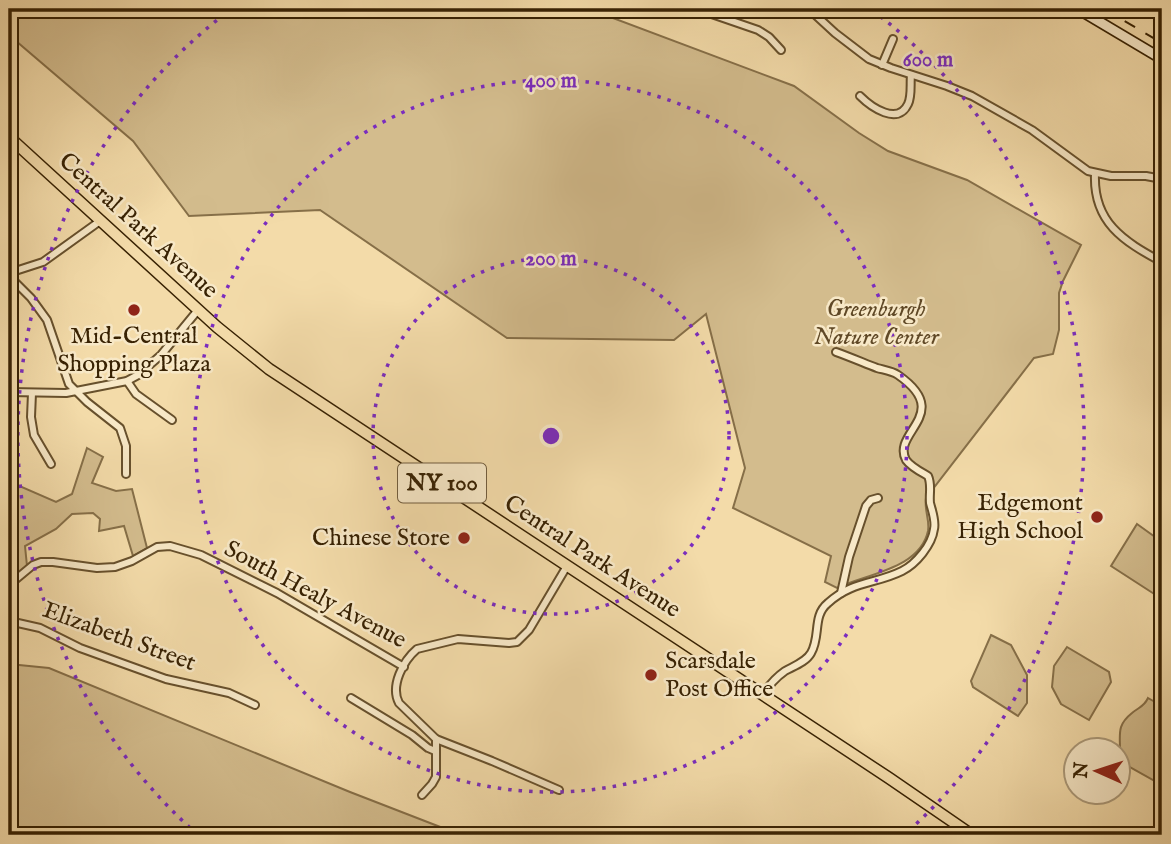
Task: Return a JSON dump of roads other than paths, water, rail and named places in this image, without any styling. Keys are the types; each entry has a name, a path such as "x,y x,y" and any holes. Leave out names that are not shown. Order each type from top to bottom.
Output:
{"main road":[{"name":"Central Park Avenue","path":"9,137 198,310 276,374 972,835"}],"street":[{"path":"697,9 758,30 781,50"},
{"path":"809,9 849,44 882,65 947,86 988,104 1032,130 1078,165 1095,174 1162,179"},
{"path":"1078,9 1162,59"},
{"path":"882,65 893,39"},
{"path":"860,96 872,107 890,114 898,113 905,109 909,102 911,75"},
{"path":"1095,174 1096,197 1110,226 1124,239 1162,262"},
{"path":"100,221 43,262 9,274 47,320 67,380 87,402 120,428 126,446 126,474"},
{"path":"9,392 76,392 127,381 161,355 198,310"},
{"path":"763,695 783,672 806,659 812,651 817,619 825,605 860,584 904,570 928,546 935,528 930,501 930,480 909,463 904,454 906,443 922,411 920,397 895,374 836,352"},
{"path":"127,381 136,394 172,420"},
{"path":"32,393 34,435 51,464"},
{"path":"841,593 862,515 871,500 878,498"},
{"name":"South Healy Avenue","path":"9,585 33,565 41,562 97,568 115,567 157,547 170,546 201,555 288,599 404,667 417,649 454,640 509,643 520,640 567,566"},
{"name":"Elizabeth Street","path":"9,621 40,628 80,648 166,679 229,693 255,705"},
{"path":"404,667 395,689 397,700 436,739 559,790"},
{"path":"351,698 435,751"},
{"path":"422,795 436,777 436,739"}],"railway":[{"path":"1104,9 1162,43"}],"place":[{"name":"Mid-Central Shopping Plaza","path":"134,310"},
{"name":"Edgemont High School","path":"1097,517"},
{"name":"Chinese Store","path":"464,538"},
{"name":"Scarsdale Post Office","path":"651,675"}],"park label":[{"name":"Greenburgh Nature Center","path":"876,323"}]}
